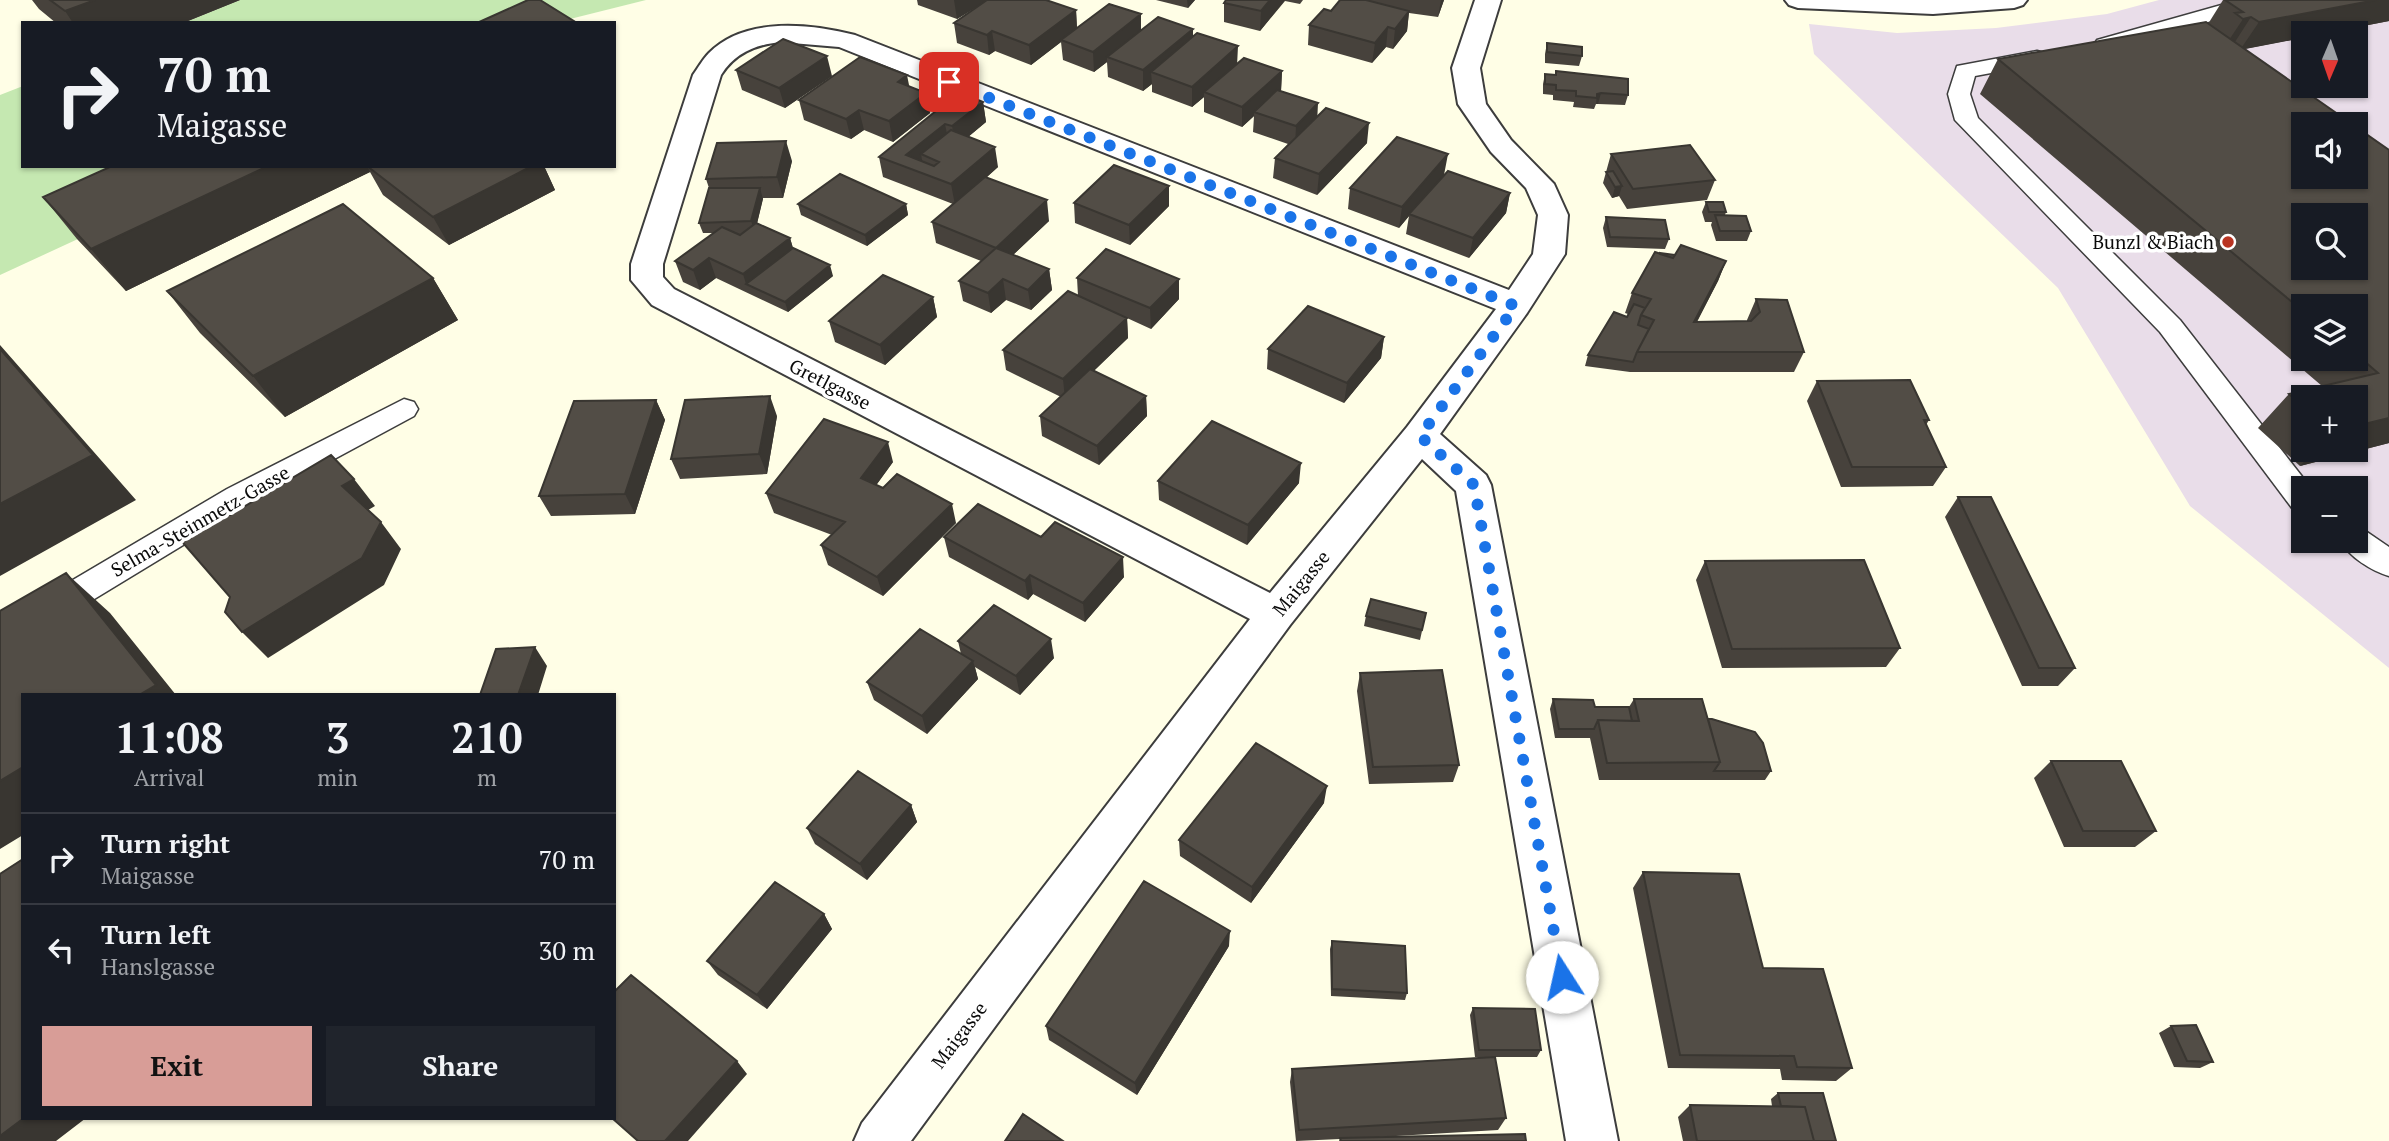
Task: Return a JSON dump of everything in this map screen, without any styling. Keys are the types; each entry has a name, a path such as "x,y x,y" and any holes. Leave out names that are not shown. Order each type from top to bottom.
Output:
{"street":[{"name":"Maigasse","path":"880,1141 1276,614 1420,436 1516,306 1549,254 1553,215 1539,184 1501,146 1472,104 1466,68 1488,0"},
{"path":"1798,0 1881,7 1969,7 2014,0"},
{"name":"Gretlgasse","path":"1276,614 663,297 647,280 647,264 707,75 720,57 742,44 769,36 814,33 846,41 1516,306"},
{"path":"1420,436 1474,485 1592,1141"}],"lane":[{"path":"2262,0 2073,52 1965,71 1959,94 1967,120 2170,326 2291,484"},
{"name":"Selma-Steinmetz-Gasse","path":"0,639 239,497 404,409"},
{"path":"2368,549 2389,564"}],"shaded area":[{"path":"2159,0 2389,0 2389,668 2190,506 2058,288 1814,54 1809,24 1897,33 1996,28 2107,14"}],"green space":[{"path":"240,0 646,0 562,21 188,21"},
{"path":"21,87 21,168 232,168 0,275 0,95"}],"building":[{"path":"50,0 95,0 65,11"},
{"path":"528,0 540,0 574,21 481,21"},
{"path":"987,0 1046,0 1076,10 1029,45 992,31 987,35 954,23"},
{"path":"1226,0 1270,0 1261,11 1224,3"},
{"path":"1340,0 1366,0 1409,11 1395,29 1388,27 1375,43 1309,25 1324,9 1331,11"},
{"path":"2225,0 2376,0 2259,22 2251,17 2243,19 2235,13 2243,12"},
{"path":"1109,4 1141,14 1093,52 1061,40"},
{"path":"1158,17 1193,29 1143,70 1107,57"},
{"path":"2206,22 2291,81 2291,98 2315,98 2335,112 2291,112 2291,189 2368,189 2368,135 2389,150 2389,418 2368,423 2368,385 2327,385 2378,373 2368,364 2368,294 2291,294 2291,301 1998,59"},
{"path":"1197,33 1238,46 1192,87 1151,72"},
{"path":"783,39 827,56 779,88 736,70"},
{"path":"1547,43 1582,47 1582,56 1547,52"},
{"path":"860,57 907,75 898,82 926,93 889,121 859,110 846,119 799,100"},
{"path":"1244,58 1282,71 1242,107 1204,92"},
{"path":"1556,71 1628,79 1628,95 1601,93 1597,94 1597,98 1576,96 1576,91 1556,90 1556,85 1545,84 1545,74 1556,75"},
{"path":"1277,90 1318,103 1296,126 1254,112"},
{"path":"966,95 983,102 952,126 945,124 906,155 934,166 939,162 921,154 951,130 995,147 951,184 879,157 947,102 954,104"},
{"path":"1326,108 1369,123 1319,174 1275,158"},
{"path":"1397,137 1448,154 1402,207 1350,188"},
{"path":"786,141 777,177 706,179 717,143"},
{"path":"1690,145 1715,180 1633,189 1611,154"},
{"path":"1114,165 1169,186 1129,225 1074,203"},
{"path":"108,168 264,168 91,249 43,197"},
{"path":"370,168 528,168 433,217"},
{"path":"1448,171 1510,193 1473,238 1409,214"},
{"path":"1613,171 1622,186 1615,187 1606,172"},
{"path":"840,174 906,204 865,235 798,204"},
{"path":"985,177 1047,200 996,248 932,222"},
{"path":"709,188 760,188 751,221 699,223"},
{"path":"1706,202 1723,202 1726,212 1709,212"},
{"path":"343,204 433,278 253,376 167,291"},
{"path":"1715,215 1746,216 1751,231 1720,231"},
{"path":"1606,217 1665,220 1669,239 1610,237"},
{"path":"756,223 790,238 743,274 709,258 693,270 675,261 722,227 740,235"},
{"path":"1681,245 1726,261 1694,322 1751,321 1760,312 1756,299 1787,300 1804,352 1637,352 1654,320 1641,315 1651,299 1632,293 1655,252 1673,258"},
{"path":"793,248 830,265 785,302 746,284"},
{"path":"996,248 1049,269 1028,290 1003,279 988,293 959,281"},
{"path":"1106,249 1179,279 1150,308 1077,278"},
{"path":"1660,253 1675,255 1673,258"},
{"path":"883,275 933,297 880,345 829,321"},
{"path":"1068,291 1127,318 1063,379 1003,350"},
{"path":"1634,304 1645,308 1638,325 1649,329 1633,362 1588,355 1614,312 1627,317"},
{"path":"1308,306 1384,337 1347,383 1268,349"},
{"path":"0,349 93,455 0,504"},
{"path":"1090,369 1146,396 1097,446 1040,416"},
{"path":"1910,380 1929,420 1924,420 1946,467 1852,467 1817,381"},
{"path":"770,396 759,454 671,459 685,400"},
{"path":"656,400 625,494 539,496 574,401"},
{"path":"824,419 888,442 861,478 883,488 897,474 952,504 877,577 821,545 845,522 766,493"},
{"path":"1212,421 1301,463 1248,525 1158,481"},
{"path":"331,455 354,479 342,486 381,522 362,558 242,632 225,612 230,597 177,536 213,515 230,515"},
{"path":"1958,497 1991,497 2075,668 2039,668"},
{"path":"978,504 1041,537 1055,522 1123,557 1083,603 1030,575 1025,581 944,537"},
{"path":"1864,560 1900,648 1732,649 1705,561"},
{"path":"66,573 156,685 142,693 21,693 21,768 0,781 0,611"},
{"path":"1371,599 1426,613 1422,630 1366,616"},
{"path":"994,605 1051,639 1016,676 958,641"},
{"path":"920,629 973,661 922,716 867,682"},
{"path":"535,647 519,693 481,693 496,649"},
{"path":"1442,670 1459,765 1373,767 1360,673"},
{"path":"1553,699 1593,700 1595,707 1629,707 1632,721 1598,720 1594,729 1559,729"},
{"path":"1634,699 1702,699 1720,762 1607,763 1598,720 1639,721"},
{"path":"1708,719 1755,732 1763,743 1771,771 1714,771 1720,762"},
{"path":"1256,743 1327,786 1252,887 1179,840"},
{"path":"2051,761 2121,761 2156,831 2083,831"},
{"path":"858,771 911,805 860,864 807,828"},
{"path":"21,860 21,1120 0,1136 0,874"},
{"path":"1643,872 1739,874 1763,968 1823,969 1852,1068 1797,1067 1794,1056 1680,1055"},
{"path":"1144,881 1230,931 1135,1083 1046,1026"},
{"path":"775,882 824,914 757,995 707,961"},
{"path":"1332,941 1405,946 1407,993 1332,989"},
{"path":"631,975 737,1061 665,1141 638,1141 614,1120 616,990"},
{"path":"1473,1008 1535,1009 1541,1050 1479,1050"},
{"path":"2196,1025 2213,1062 2187,1061 2171,1026"},
{"path":"1495,1057 1506,1118 1299,1130 1292,1069"},
{"path":"1778,1093 1823,1093 1836,1141 1814,1141 1805,1107 1781,1106"},
{"path":"1690,1105 1805,1107 1814,1141 1697,1141"},
{"path":"1023,1114 1063,1141 1005,1141"},
{"path":"1525,1134 1526,1141 1341,1141 1340,1138"}],"place":[{"name":"Bunzl & Biach","path":"2228,242"}],"route":[{"path":"949,82 1516,306 1420,436 1474,485 1562,977"}]}
